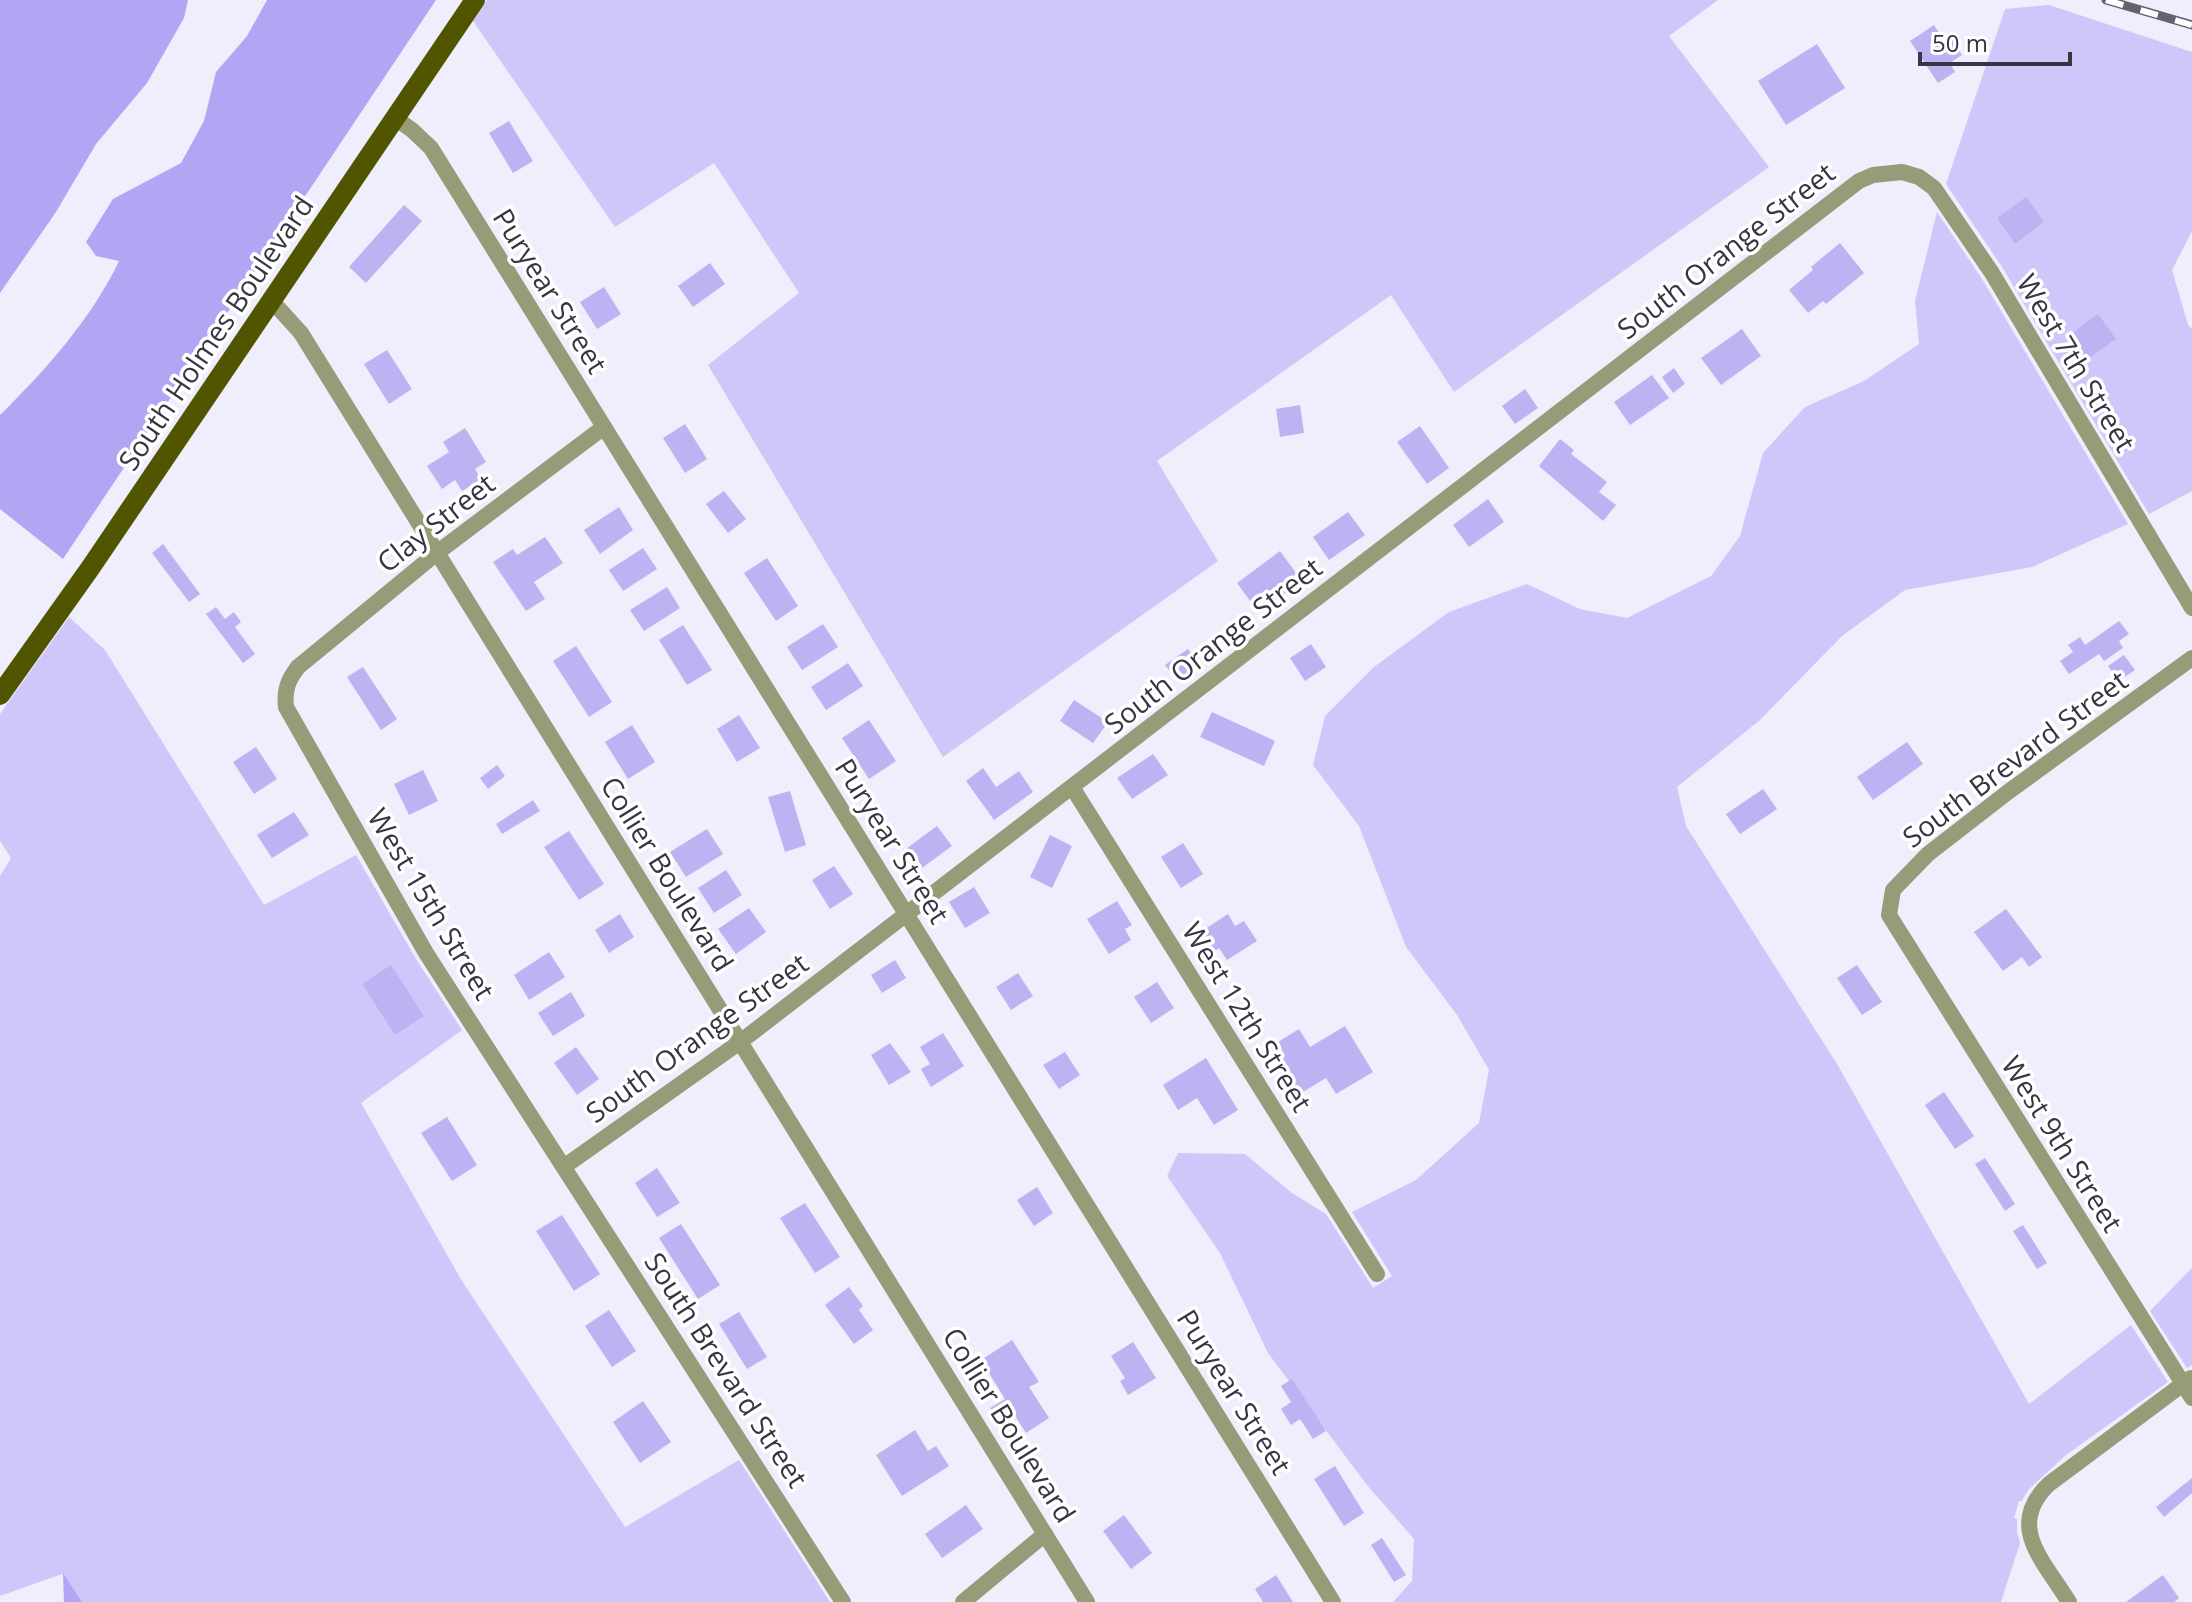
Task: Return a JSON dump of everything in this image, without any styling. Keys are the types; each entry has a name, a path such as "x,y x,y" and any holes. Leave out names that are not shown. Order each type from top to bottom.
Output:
{"main road":[{"name":"South Holmes Boulevard","path":"0,695 42,638 475,0"}],"street":[{"name":"Puryear Street","path":"395,118 431,148 1333,1602"},
{"name":"West 7th Street","path":"1892,171 1919,177 1934,188 1992,273 2192,608"},
{"name":"South Orange Street","path":"565,1166 740,1042 1859,181 1892,171"},
{"name":"Collier Boulevard","path":"272,301 301,333 1087,1602"},
{"name":"Clay Street","path":"303,663 438,552 604,427"},
{"name":"South Brevard Street","path":"1889,915 1893,890 1928,854 2192,658"},
{"name":"West 15th Street","path":"303,663 289,679 285,694 286,707 292,720 426,953 565,1166"},
{"name":"West 12th Street","path":"1072,787 1377,1274"},
{"name":"West 9th Street","path":"1889,915 2103,1261 2189,1386"},
{"name":"South Brevard Street","path":"565,1166 843,1602"},
{"path":"2069,1602 2031,1540 2029,1511 2035,1497 2189,1386"},
{"path":"963,1602 1045,1534"}],"shaded area":[{"path":"0,0 188,0 184,18 147,83 96,144 56,212 0,293"},
{"path":"267,0 436,0 63,559 0,509 0,415 66,343 95,303 119,261 96,256 86,242 113,199 181,163 204,121 216,72 247,36"},
{"path":"487,0 1718,0 1669,36 1769,167 1454,392 1391,295 1157,461 1218,561 943,757 708,365 799,293 714,163 615,227 473,21"},
{"path":"2049,5 2192,52 2192,231 2172,270 2188,325 2192,329 2192,491 2149,514 2002,267 1946,184 2005,9"},
{"path":"1937,212 1982,279 2128,524 2032,567 1905,590 1842,636 1760,720 1677,787 1686,826 1837,1064 2029,1404 2131,1325 2168,1382 2066,1455 2019,1501 2014,1518 2017,1519 2020,1543 2001,1602 1393,1602 1412,1581 1414,1539 1367,1485 1268,1353 1220,1253 1167,1176 1178,1153 1245,1154 1292,1193 1326,1214 1373,1288 1392,1276 1352,1212 1416,1180 1479,1123 1489,1070 1457,1015 1406,947 1359,826 1313,765 1325,716 1374,667 1449,612 1527,584 1580,609 1627,618 1711,576 1740,536 1763,453 1805,407 1864,381 1919,344 1915,301"},
{"path":"69,617 105,650 264,905 356,855 416,959 462,1030 361,1103 462,1281 625,1527 739,1460 830,1602 82,1602 62,1574 0,1596 0,876 11,858 0,841 0,714"},
{"path":"2192,1268 2192,1365 2187,1368 2150,1311"},
{"path":"63,1573 82,1602 64,1602"}],"building":[{"path":"1934,25 1945,42 1951,38 1962,55 1950,63 1955,72 1938,83 1910,41"},
{"path":"1817,44 1845,88 1786,125 1758,81"},
{"path":"509,121 533,161 513,173 489,133"},
{"path":"2026,197 2044,222 2015,244 1997,218"},
{"path":"404,205 422,221 366,283 349,267"},
{"path":"1840,243 1864,273 1826,304 1823,301 1808,313 1789,290"},
{"path":"710,263 725,284 693,307 678,286"},
{"path":"604,287 621,314 597,329 580,302"},
{"path":"2098,314 2116,339 2086,360 2068,336"},
{"path":"1742,329 1761,356 1721,385 1701,358"},
{"path":"387,350 412,389 389,404 364,364"},
{"path":"1674,368 1685,384 1673,393 1662,377"},
{"path":"1652,375 1669,398 1630,425 1614,402"},
{"path":"1525,389 1538,408 1515,424 1502,406"},
{"path":"1300,405 1304,433 1280,437 1276,409"},
{"path":"685,424 707,459 685,473 663,438"},
{"path":"1420,426 1449,468 1427,484 1397,442"},
{"path":"465,428 486,462 475,469 481,479 462,491 455,480 442,489 427,466 449,452 443,442"},
{"path":"1560,439 1574,450 1571,454 1607,482 1599,492 1616,505 1603,521 1539,466"},
{"path":"724,491 746,519 728,533 706,504"},
{"path":"1488,499 1504,522 1469,547 1453,525"},
{"path":"619,507 633,530 600,554 584,530"},
{"path":"1348,512 1365,535 1329,560 1313,537"},
{"path":"545,537 563,563 534,582 545,599 526,611 493,562 513,549 517,555"},
{"path":"163,544 200,594 189,602 152,553"},
{"path":"643,548 657,569 623,591 609,570"},
{"path":"1280,551 1302,581 1259,613 1237,583"},
{"path":"767,558 798,606 776,621 744,573"},
{"path":"667,587 680,608 644,631 630,610"},
{"path":"216,607 225,619 234,612 241,622 235,627 255,654 243,663 206,614"},
{"path":"2119,621 2129,634 2119,641 2123,648 2104,661 2099,654 2069,674 2060,661 2073,652 2068,645 2080,637 2085,645"},
{"path":"823,624 838,647 802,670 787,647"},
{"path":"683,625 712,670 687,685 659,640"},
{"path":"1311,644 1326,667 1305,681 1290,658"},
{"path":"576,646 612,702 589,717 553,661"},
{"path":"1188,649 1200,665 1177,681 1165,665"},
{"path":"2124,655 2135,670 2119,681 2108,666"},
{"path":"848,663 863,686 826,710 811,687"},
{"path":"363,667 397,719 381,730 347,677"},
{"path":"1074,700 1108,722 1093,743 1060,721"},
{"path":"1212,712 1275,741 1264,766 1200,737"},
{"path":"739,715 760,748 737,762 717,729"},
{"path":"869,720 896,761 869,779 842,738"},
{"path":"632,725 655,762 628,779 605,742"},
{"path":"1907,742 1923,764 1873,800 1857,777"},
{"path":"256,747 277,779 254,794 233,762"},
{"path":"1153,754 1168,775 1132,799 1117,778"},
{"path":"497,765 505,776 488,789 480,778"},
{"path":"983,768 996,787 1019,771 1033,792 994,820 966,781"},
{"path":"423,770 438,801 409,815 394,784"},
{"path":"1763,789 1777,809 1740,834 1726,814"},
{"path":"790,791 806,845 785,852 768,797"},
{"path":"533,800 540,811 502,834 496,824"},
{"path":"294,812 309,835 272,858 257,835"},
{"path":"937,826 952,846 922,868 907,848"},
{"path":"707,829 723,854 686,877 670,852"},
{"path":"569,831 604,884 579,900 544,847"},
{"path":"1050,835 1072,846 1052,888 1030,877"},
{"path":"1183,843 1203,874 1181,888 1161,857"},
{"path":"834,866 853,894 830,909 812,880"},
{"path":"726,870 742,895 714,913 698,888"},
{"path":"974,887 990,913 965,928 949,902"},
{"path":"1117,901 1132,925 1125,929 1131,940 1109,954 1087,919"},
{"path":"749,908 766,932 736,954 718,929"},
{"path":"2006,909 2042,957 2029,967 2022,957 2003,971 1974,932"},
{"path":"620,914 634,937 609,953 595,930"},
{"path":"1228,914 1235,926 1244,921 1257,941 1227,960 1219,948 1212,953 1199,933"},
{"path":"549,952 565,977 529,1000 514,975"},
{"path":"895,960 906,978 882,993 871,975"},
{"path":"391,965 424,1016 395,1035 362,984"},
{"path":"1857,965 1882,1002 1862,1015 1837,978"},
{"path":"1018,973 1033,996 1011,1010 996,987"},
{"path":"1157,982 1174,1008 1151,1023 1134,997"},
{"path":"571,992 585,1016 553,1036 538,1013"},
{"path":"1345,1026 1373,1072 1336,1094 1326,1078 1298,1095 1270,1047 1299,1029 1310,1047"},
{"path":"943,1033 964,1066 931,1087 921,1069 930,1064 920,1047"},
{"path":"890,1043 911,1072 889,1085 871,1055"},
{"path":"576,1047 599,1079 577,1095 554,1063"},
{"path":"1065,1052 1080,1075 1059,1089 1043,1065"},
{"path":"1206,1058 1238,1110 1214,1125 1197,1098 1178,1110 1163,1085"},
{"path":"1944,1092 1974,1136 1955,1149 1925,1105"},
{"path":"447,1117 477,1165 452,1181 421,1133"},
{"path":"1985,1158 2015,1204 2005,1211 1975,1164"},
{"path":"657,1168 680,1203 657,1217 635,1183"},
{"path":"1037,1187 1053,1213 1034,1226 1017,1200"},
{"path":"805,1203 840,1257 815,1273 780,1218"},
{"path":"562,1215 600,1274 574,1291 536,1231"},
{"path":"681,1224 720,1285 698,1299 659,1238"},
{"path":"2023,1225 2047,1263 2037,1269 2013,1231"},
{"path":"849,1287 863,1306 859,1310 873,1330 854,1344 825,1305"},
{"path":"609,1310 636,1351 612,1367 585,1326"},
{"path":"739,1312 767,1357 747,1369 719,1324"},
{"path":"1012,1340 1039,1382 1029,1387 1049,1418 1026,1433 1014,1414 999,1423 990,1408 1005,1399 981,1360"},
{"path":"1133,1342 1156,1378 1128,1395 1120,1381 1125,1378 1111,1356"},
{"path":"1292,1379 1326,1431 1313,1439 1300,1419 1291,1425 1281,1409 1291,1402 1281,1386"},
{"path":"643,1401 671,1442 640,1463 613,1422"},
{"path":"915,1430 928,1451 936,1446 949,1466 902,1496 876,1455"},
{"path":"1335,1466 1364,1513 1344,1526 1314,1479"},
{"path":"2192,1478 2192,1493 2164,1517 2156,1507"},
{"path":"966,1505 983,1529 942,1558 925,1534"},
{"path":"1124,1515 1152,1553 1131,1569 1103,1531"},
{"path":"1382,1538 1406,1575 1394,1582 1371,1545"},
{"path":"1276,1575 1293,1602 1263,1602 1255,1589"},
{"path":"2163,1575 2179,1598 2174,1602 2126,1602"}],"railway":[{"path":"2106,0 2192,25"}]}
